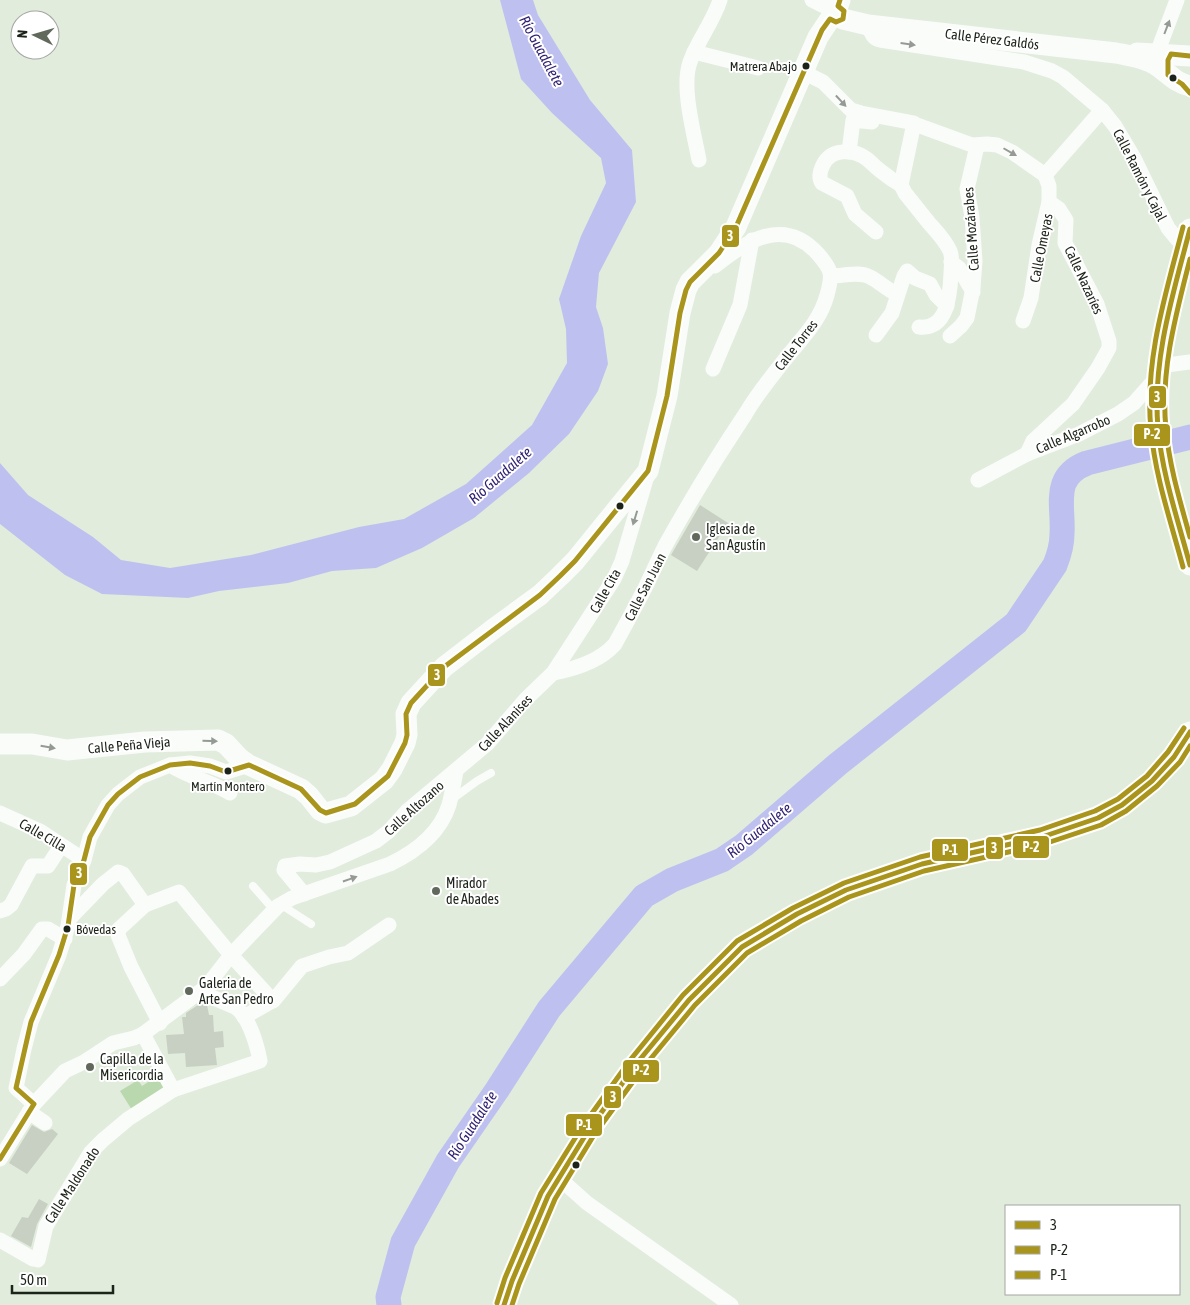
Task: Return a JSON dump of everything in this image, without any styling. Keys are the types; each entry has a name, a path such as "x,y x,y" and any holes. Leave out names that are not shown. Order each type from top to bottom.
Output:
{"street":[{"path":"699,160 686,87 689,64 714,18 720,0"},
{"path":"1173,54 1177,0"},
{"path":"648,471 670,379 682,301 690,282 719,254 736,227 832,9"},
{"name":"Calle Pérez Galdós","path":"832,9 868,25 1116,53 1140,58 1160,68 1182,85"},
{"name":"Calle Pérez Galdós","path":"868,25 875,39 1024,62 1052,71 1072,84"},
{"path":"694,52 758,68"},
{"name":"Calle Pérez Galdós","path":"1116,53 1173,54"},
{"name":"Calle Pérez Galdós","path":"1173,54 1168,60 1182,85"},
{"path":"803,72 823,82 851,110 914,123 978,146 992,144 1003,147 1045,174 1102,110"},
{"name":"Calle Ramón y Cajal","path":"1072,84 1102,110 1123,138 1168,228 1177,239 1189,240"},
{"path":"843,152 853,120 883,123 884,117"},
{"path":"901,185 914,123"},
{"name":"Calle Mozárabes","path":"950,336 967,318 973,292 975,261 972,217 967,189 978,146"},
{"path":"876,232 855,214 847,196 820,180 824,162 843,152 866,158 880,171 901,185 905,193 941,237 951,253 950,298 947,306 936,322 927,327 920,327"},
{"name":"Calle Omeyas","path":"1022,321 1031,298 1039,246 1049,202 1049,186 1045,174"},
{"name":"Calle Nazaríes","path":"1027,454 1033,441 1073,404 1107,354 1109,344 1097,304 1065,243 1066,220 1059,209 1049,202"},
{"path":"698,273 708,272 736,249 752,240 784,234 797,238 810,246 828,266 831,276 864,275 897,294"},
{"path":"713,369 740,305 752,240"},
{"name":"Calle Algarrobo","path":"978,480 1027,454 1079,434 1118,414 1134,403 1158,379 1189,240"},
{"path":"951,262 959,268 973,292"},
{"path":"876,335 892,313 897,294 907,270 915,278 930,284 936,295 947,306"},
{"name":"Calle Torres","path":"711,470 760,391 818,317 827,297 831,276"},
{"path":"1190,362 1158,379 1157,410 1162,452 1190,565"},
{"name":"Calle San Juan","path":"553,673 574,669 586,664 609,650 614,644 640,598 666,544 711,470"},
{"name":"Calle Cita","path":"553,673 614,579 625,551 648,471"},
{"name":"Calle Peña Vieja","path":"0,744 32,744 67,750 145,742 214,740 226,744 238,758 249,765 301,789 320,810 329,813 354,804 388,776 405,743 407,735 406,714 411,702 455,658 530,602 560,576 585,549 648,471"},
{"name":"Calle Alanises","path":"456,771 487,744 526,699 553,673"},
{"path":"504,1305 512,1281 548,1196 588,1131 637,1063 689,1000 742,947 796,914 846,890 922,864 1042,837 1098,818 1122,805 1152,781 1174,757 1190,732"},
{"path":"45,1123 16,1088 31,1022 65,939 70,918 71,896 93,831 112,800 140,777 170,765 190,763 210,766 226,772 249,765"},
{"path":"170,765 188,776 219,786 230,793"},
{"path":"0,1159 32,1108 65,1071 84,1062 116,1042 134,1038 160,1023 200,992 231,955 277,908 304,894 362,875 405,857 419,846 434,831 444,816 450,801 456,771"},
{"name":"Calle Altozano","path":"304,894 284,870 285,866 295,864 316,865 330,862 371,844 389,831 411,808 456,771"},
{"name":"Calle Cilla","path":"0,812 40,831 84,860"},
{"path":"0,911 11,905 30,869 35,865 48,866 61,846"},
{"path":"70,918 103,884 118,872 124,874 145,905"},
{"path":"160,1023 130,967 118,935 119,929 145,905 179,892 231,955 273,1001"},
{"path":"200,992 235,1007 244,1017 273,1001 302,966 348,953 389,925"},
{"path":"0,979 24,954 42,929 48,929 65,939"},
{"name":"Calle Maldonado","path":"0,1240 33,1260 38,1260 44,1229 92,1152 128,1119 173,1090 260,1061 256,1045 244,1017"},
{"path":"143,1034 173,1090"},
{"path":"559,1178 587,1204 731,1305"}],"lane":[{"path":"450,801 491,773"},
{"path":"253,886 277,908 311,924"}],"green space":[{"path":"159,1075 167,1088 132,1110 120,1091 138,1080 142,1086"}],"water":[{"path":"500,0 533,0 538,15 590,100 632,150 636,202 599,273 596,307 603,328 608,364 598,391 569,434 529,473 474,518 422,548 376,568 332,571 288,583 219,591 188,598 102,594 65,575 0,524 0,463 28,495 93,537 121,560 170,568 251,555 359,527 404,519 466,484 532,425 567,363 566,329 559,299 581,236 606,183 601,158 552,113 521,79"}],"building":[{"name":"Iglesia de San Agustín","path":"700,505 728,523 697,571 671,555"},
{"path":"201,1003 207,1005 209,1015 213,1015 214,1032 223,1031 224,1047 215,1048 217,1065 186,1067 185,1053 168,1054 166,1035 184,1034 182,1017 186,1017 186,1013"},
{"path":"32,1125 44,1132 52,1129 58,1134 27,1174 9,1163"},
{"path":"39,1199 48,1204 37,1224 31,1247 11,1236 22,1217 28,1218"}],"waterway":[{"name":"Río Guadalete","path":"389,1305 388,1297 403,1242 448,1161 497,1090 549,1009 644,896 672,880 722,860 744,845 838,764 1016,623 1055,565 1062,538 1062,493 1068,476 1076,469 1087,463 1190,437"}],"transit line":[{"name":"3","path":"0,1159 34,1104 16,1088 31,1022 59,955 68,926 74,885 84,860 90,837 108,805 118,794 140,777 170,765 190,763 210,766 226,772 249,765 301,789 320,810 326,813 355,804 388,776 405,743 407,735 406,714 411,703 444,667 540,595 560,576 575,561 648,471 667,396 680,313 686,290 690,282 719,253 736,227 822,30 830,19 836,22 843,19 844,11 838,6 840,0"},
{"name":"3","path":"1190,56 1171,54 1168,60 1168,75 1182,84 1190,93"},
{"name":"P-2","path":"1183,227 1158,327 1151,378 1150,404 1151,430 1156,464 1183,567"},
{"name":"3","path":"1190,229 1165,327 1158,377 1157,403 1158,428 1163,462 1190,565"},
{"name":"P-1","path":"1190,259 1170,343 1165,386 1166,429 1170,456 1175,483 1190,537"},
{"name":"P-1","path":"497,1303 505,1278 541,1193 582,1127 631,1059 683,995 737,941 793,908 844,883 920,857 1040,830 1095,811 1118,799 1147,776 1168,752 1184,728"},
{"name":"3","path":"504,1305 512,1281 548,1196 588,1131 637,1063 689,1000 742,947 797,914 846,890 922,864 1042,837 1098,818 1122,805 1152,781 1174,757 1190,732"},
{"name":"P-2","path":"512,1305 555,1199 594,1135 643,1068 695,1005 747,953 801,921 849,897 924,871 1044,844 1101,825 1126,811 1157,786 1180,762 1190,746"}],"place":[{"name":"Matrera Abajo","path":"806,66"},
{"name":"Iglesia de San Agustín","path":"696,537"},
{"name":"Martín Montero","path":"228,771"},
{"name":"Mirador de Abades","path":"436,891"},
{"name":"Bóvedas","path":"67,929"},
{"name":"Galeria de Arte San Pedro","path":"189,991"},
{"name":"Capilla de la Misericordia","path":"90,1067"}]}
